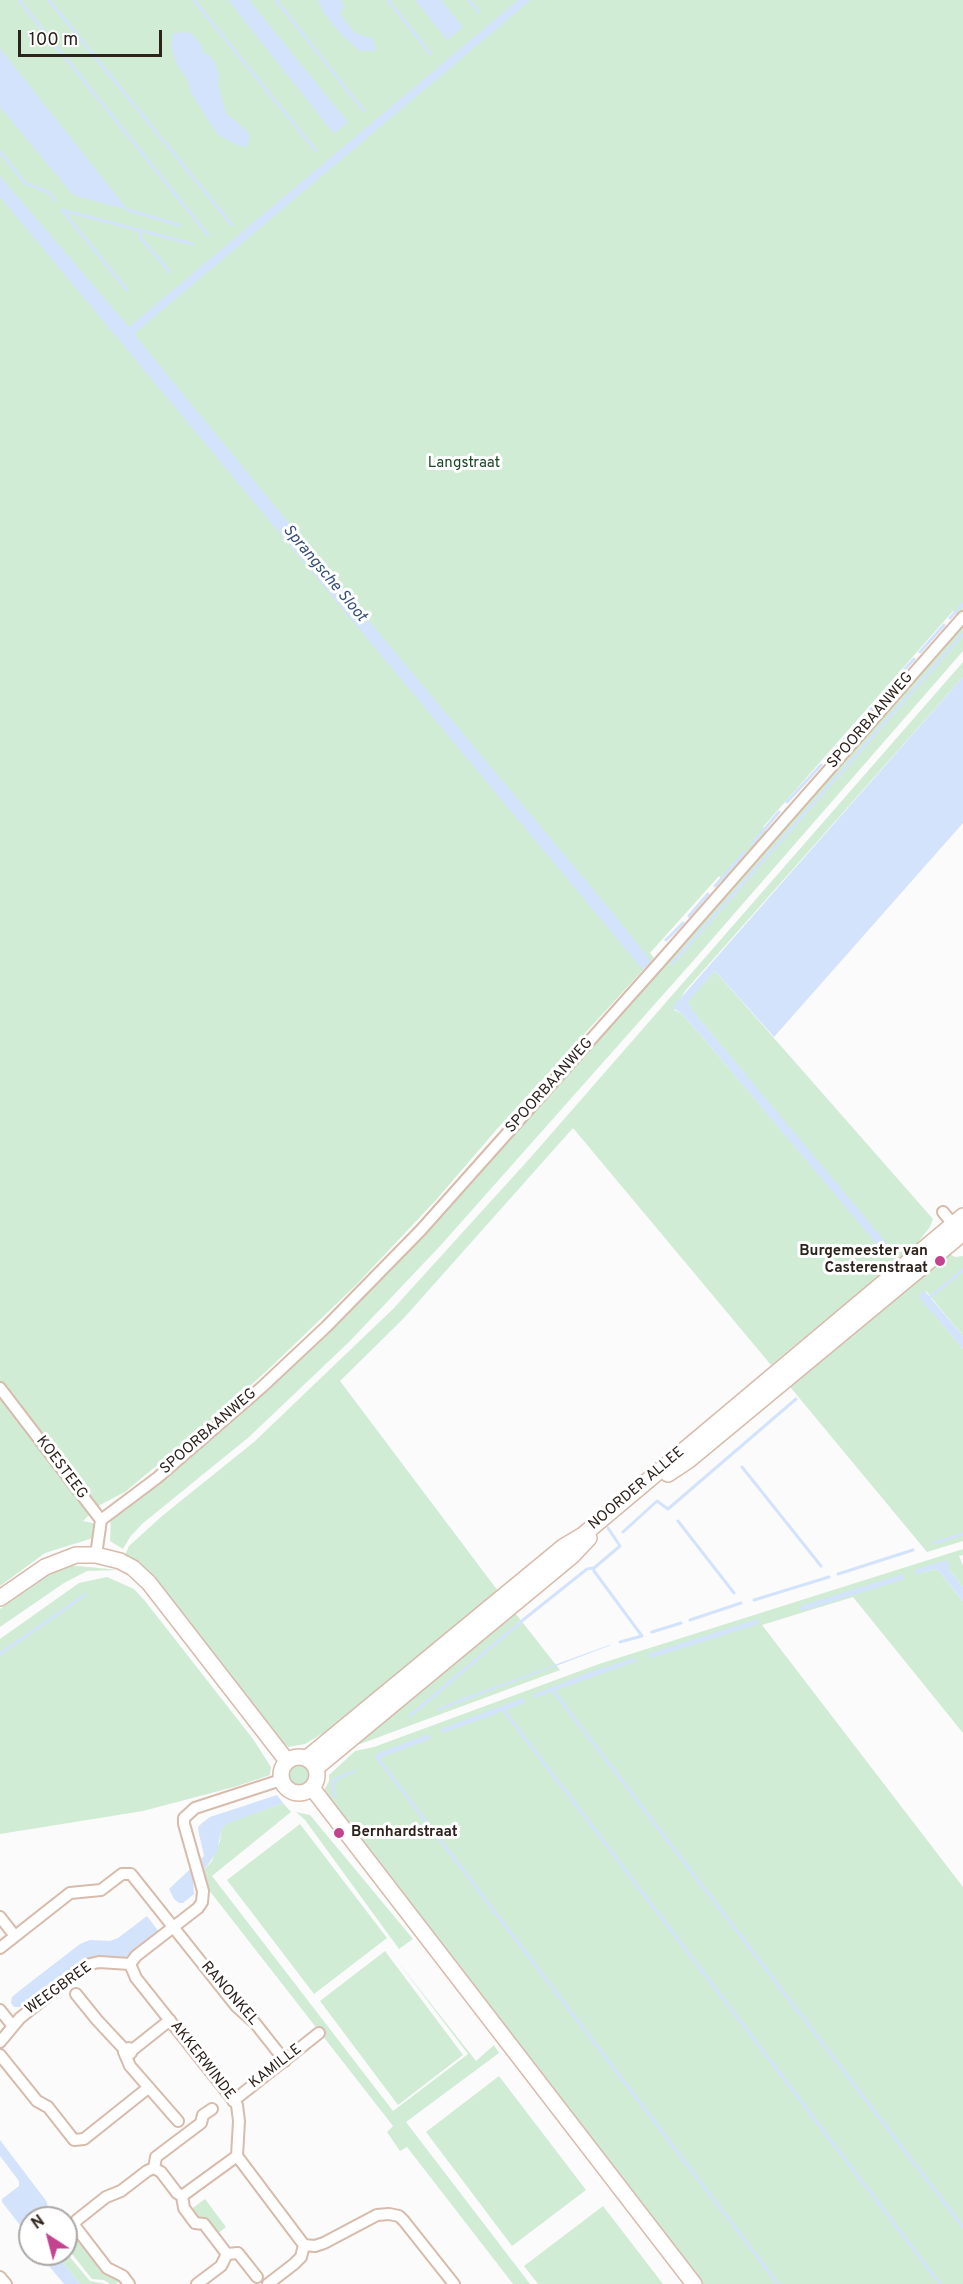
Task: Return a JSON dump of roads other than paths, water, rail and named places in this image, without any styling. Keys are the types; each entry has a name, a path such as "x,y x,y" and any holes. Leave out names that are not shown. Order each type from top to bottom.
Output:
{"street":[{"name":"SPOORBAANWEG","path":"101,1520 157,1478 262,1387 327,1326 421,1230 963,617"},
{"path":"943,1212 961,1229"},
{"name":"NOORDER ALLEE","path":"312,1763 564,1547 751,1400 961,1229"},
{"name":"KOESTEEG","path":"0,1388 101,1520"},
{"path":"96,1555 101,1520"},
{"path":"0,1598 45,1567 60,1559 76,1555 96,1555 120,1561 133,1568 149,1583 287,1761"},
{"path":"299,1756 312,1763 317,1779 312,1788 296,1793 286,1788 281,1780 282,1768 287,1761 299,1756"},
{"path":"130,1964 136,1956 202,1902 203,1891 184,1824 184,1818 188,1812 281,1780"},
{"path":"312,1788 694,2284"},
{"name":"RANONKEL","path":"15,1936 70,1893 101,1890 122,1874 127,1873 134,1876 236,2006 255,2023 285,2061"},
{"path":"0,1917 15,1936 0,1948"},
{"name":"WEEGBREE","path":"0,2042 12,2025 86,1965 99,1962 130,1964"},
{"name":"AKKERWINDE","path":"130,1964 136,1978 233,2101 239,2112 237,2157"},
{"path":"76,1994 96,2020 128,2052 130,2066 178,2121"},
{"path":"0,2010 12,2025"},
{"path":"128,2052 170,2020"},
{"name":"KAMILLE","path":"233,2101 319,2033"},
{"path":"0,2055 37,2101 48,2107 74,2140 84,2139 148,2088"},
{"path":"154,2168 156,2157 201,2123 203,2115 212,2109"},
{"path":"182,2196 237,2157 304,2245 315,2246 324,2243 376,2216 389,2214 399,2216 454,2284"},
{"path":"154,2168 182,2196 184,2208 195,2223 204,2224 227,2254"},
{"path":"129,2284 123,2276 107,2268 74,2225 76,2220 106,2197 121,2191 154,2168"},
{"path":"268,2284 294,2264 301,2256 304,2245"},
{"path":"227,2254 238,2253 257,2277"},
{"path":"196,2284 221,2266 227,2254"},
{"path":"0,2277 6,2284"}],"water":[{"path":"228,0 249,0 348,122 334,134"},
{"path":"318,0 341,0 344,6 340,14 354,32 373,39 376,51 360,51 342,35 323,12"},
{"path":"415,0 441,0 463,27 447,40"},
{"name":"Sprangsche Sloot","path":"518,0 531,0 134,334 374,627 608,907 651,961 643,970 0,197 0,176 129,327"},
{"path":"190,32 202,45 202,52 214,61 226,113 247,131 250,138 247,147 237,145 217,134 191,93 188,81 177,65 171,47 173,33"},
{"path":"0,48 128,210 73,195 0,107"},
{"path":"963,677 963,823 774,1037 715,971 688,1002 696,1015 890,1247 884,1253 705,1040 681,1013 673,1008 675,1001 678,1001"},
{"path":"925,1291 963,1336 963,1349 918,1296"},
{"path":"946,1560 949,1570 963,1587 963,1601 937,1569 916,1574 915,1572 915,1570"},
{"path":"903,1574 905,1579 802,1611 801,1609 801,1606"},
{"path":"758,1619 759,1624 651,1658 648,1654"},
{"path":"611,1645 438,1711 439,1708 458,1700"},
{"path":"635,1658 637,1661 536,1698 534,1696 590,1672"},
{"path":"523,1698 525,1703 441,1732 443,1728"},
{"path":"429,1734 431,1739 377,1759 376,1754"},
{"path":"277,1795 283,1803 226,1824 221,1831 217,1852 204,1870 193,1878 194,1894 183,1903 174,1899 169,1889 204,1856 198,1827 210,1817"},
{"path":"147,1916 159,1932 124,1958 89,1958 24,2007 14,2007 11,2003 12,1997 19,1991 80,1944 90,1940 110,1941 118,1938"},
{"path":"0,2140 47,2202 47,2206 18,2206 18,2223 2,2199 19,2186 19,2181 0,2156"},
{"path":"49,2266 66,2266 80,2284 64,2284"}],"waterway":[{"path":"19,0 208,235"},
{"path":"49,0 232,225"},
{"path":"194,0 316,151"},
{"path":"276,0 364,111"},
{"path":"388,0 431,54"},
{"path":"469,0 479,12"},
{"path":"0,152 25,183 50,193 55,201"},
{"path":"127,290 62,210 193,244"},
{"path":"128,210 179,225"},
{"path":"140,231 141,238 170,272"},
{"path":"950,618 963,604"},
{"path":"920,652 944,625"},
{"path":"672,964 963,634"},
{"path":"887,689 914,659"},
{"path":"865,716 882,697"},
{"path":"828,757 859,723"},
{"path":"787,802 821,765"},
{"path":"752,844 779,812"},
{"path":"715,886 745,852"},
{"path":"689,916 708,894"},
{"path":"666,940 683,923"},
{"path":"928,1299 963,1270"},
{"path":"623,1532 657,1501 668,1509 796,1399"},
{"path":"742,1467 821,1566"},
{"path":"678,1521 734,1593"},
{"path":"608,1528 620,1546 594,1568 594,1571 642,1636 620,1642"},
{"path":"934,1543 963,1534"},
{"path":"838,1574 913,1550"},
{"path":"411,1715 523,1620 587,1569 594,1568"},
{"path":"754,1600 829,1577"},
{"path":"0,1654 86,1594"},
{"path":"690,1620 741,1603"},
{"path":"652,1632 681,1623"},
{"path":"552,1689 963,2227"},
{"path":"503,1709 940,2284"},
{"path":"377,1757 778,2284"},
{"path":"334,1797 333,1783 336,1779 354,1771"}],"place":[{"name":"Burgemeester van Casterenstraat","path":"940,1261"},
{"name":"Bernhardstraat","path":"339,1833"}],"park label":[{"name":"Langstraat","path":"464,464"}]}
